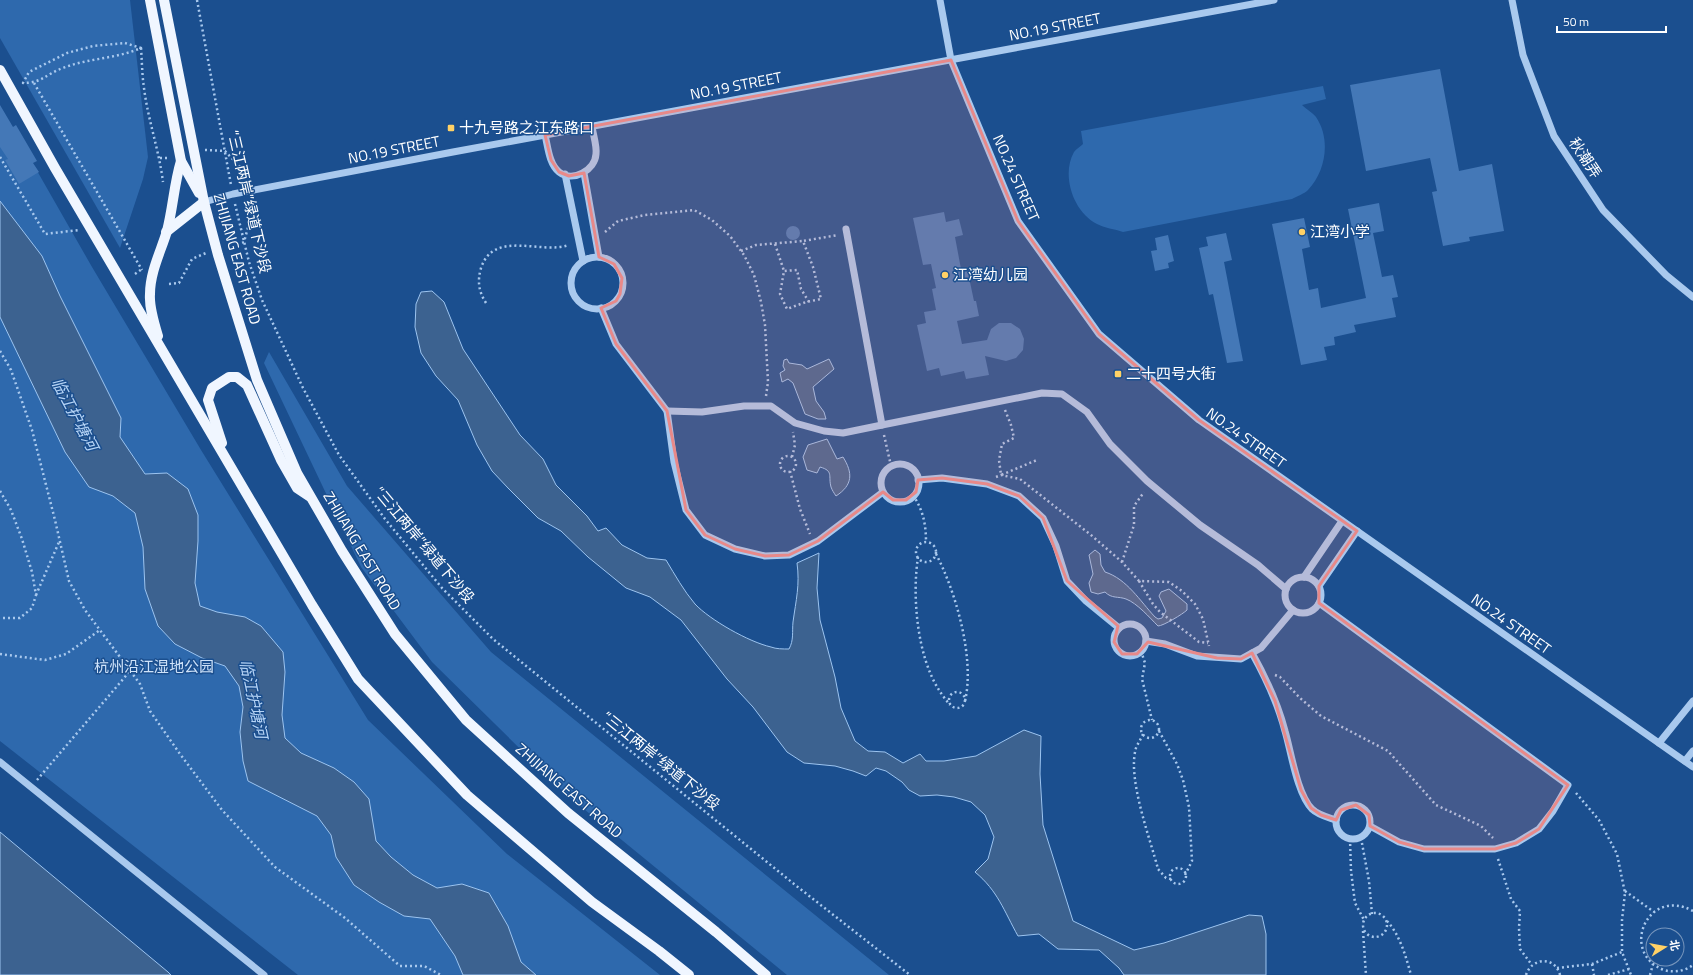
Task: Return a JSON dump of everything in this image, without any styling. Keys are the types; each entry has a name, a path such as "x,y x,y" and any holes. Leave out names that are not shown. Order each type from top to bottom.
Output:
{"main road":[{"path":"150,0 181,161 204,202 166,232"},
{"name":"ZHIJIANG EAST ROAD","path":"164,0 204,202 218,255 257,380 297,473 342,551 395,634 466,720 568,813 716,932 766,975"},
{"path":"0,70 227,461 312,605 354,672 387,711 467,795 592,902 689,975"},
{"path":"162,349 150,294 154,271 166,232 181,161"},
{"path":"227,461 208,400 212,388 229,377 237,378 247,385 281,460 297,488 311,497"}],"street":[{"name":"NO.24 STREET","path":"940,0 951,60 1018,221 1099,334 1198,420 1693,767"},
{"name":"NO.19 STREET","path":"204,202 233,194 592,126 1274,0"},
{"name":"秋潮弄","path":"1512,0 1523,55 1554,136 1604,210 1666,275 1693,297"},
{"path":"545,135 551,160 559,172 569,176 584,173 592,166 596,154 592,126"},
{"path":"584,173 599,257"},
{"path":"565,174 583,261"},
{"path":"846,231 882,425"},
{"path":"599,257 607,259 619,270 622,278 622,286 616,301 601,308 592,308 577,300 572,292 572,274 583,261 599,257"},
{"path":"601,308 616,344 667,411 674,462 686,510 705,535 735,549 765,556 789,555 815,543 883,492"},
{"path":"667,411 702,412 744,406 771,406 795,423 824,431 843,433 1042,393 1062,394 1087,412 1110,444 1153,485 1200,525 1258,565 1286,589"},
{"path":"897,464 908,466 913,469 918,480 918,486 913,495 906,500 899,501 887,497 881,486 883,475 891,466 897,464"},
{"path":"918,480 942,478 984,483 1019,496 1043,518 1056,546 1067,581 1086,601 1119,628"},
{"path":"1304,577 1342,521"},
{"path":"1319,586 1357,531"},
{"path":"1304,577 1310,578 1319,586 1321,598 1319,603 1310,611 1305,613 1293,610 1286,601 1286,589 1293,580 1304,577"},
{"path":"1319,603 1568,785 1539,829 1516,843 1495,849 1424,849 1399,842 1370,826"},
{"path":"1146,642 1165,644 1197,656 1241,659 1261,648 1293,610"},
{"path":"1129,624 1139,627 1143,631 1146,642 1141,651 1132,656 1127,656 1118,651 1114,642 1114,636 1119,628 1129,624"},
{"path":"1252,653 1275,701 1286,732 1292,760 1301,790 1311,808 1321,815 1336,820"},
{"path":"1659,743 1693,701"},
{"path":"1685,761 1693,751"},
{"path":"0,762 264,975"},
{"path":"1351,805 1356,805 1366,810 1371,821 1370,826 1368,832 1361,838 1350,839 1342,836 1338,832 1336,820 1341,810 1351,805"}],"path":[{"name":"“三江两岸”绿道下沙段","path":"197,0 233,194 249,262 262,300 303,388 339,455 384,519 442,588 493,639 788,879 910,975"},
{"path":"125,43 141,48 125,55 92,59 62,68 34,83 23,83 29,72 67,53 93,46 125,43"},
{"path":"141,48 144,88 160,158 164,189"},
{"path":"34,83 142,269"},
{"path":"205,150 225,151 243,170"},
{"path":"0,157 45,234 84,229"},
{"path":"160,158 168,158"},
{"path":"596,240 618,221 645,214 694,210 712,220 730,236 741,251 754,275 761,302 765,325 768,382 765,406"},
{"path":"233,247 244,242 252,213"},
{"path":"741,251 756,245 803,241 846,231"},
{"path":"486,303 480,294 478,277 483,264 491,252 502,246 554,248 566,246 579,241"},
{"path":"775,244 784,271 780,294 787,309 821,299 813,267 803,241"},
{"path":"169,284 179,283 192,259 206,253"},
{"path":"135,274 142,269 144,262"},
{"path":"784,271 797,270 801,289 809,302"},
{"path":"0,351 11,370 32,430 70,581 85,610 140,684 150,711 222,810 275,867 345,918 400,966 424,966 441,975"},
{"path":"1001,475 999,460 1002,444 1014,438 1002,401"},
{"path":"790,419 795,444 792,457 796,466 790,471 782,470 780,462 785,456 792,457"},
{"path":"882,425 891,466"},
{"path":"984,483 1037,460"},
{"path":"790,471 800,509 815,543"},
{"path":"1001,475 1020,479 1091,535 1122,562 1139,582 1160,612 1199,642 1208,643"},
{"path":"1122,562 1134,525 1134,506 1144,492 1153,485"},
{"path":"0,491 11,510 22,539 32,572 36,595"},
{"path":"913,495 920,506 926,524 926,542"},
{"path":"0,618 20,618 32,608 36,595 60,542"},
{"path":"926,542 934,546 936,554 944,570 961,624 968,675 965,701 963,706 959,708 954,708 950,705 938,690 930,672 924,652 916,611 915,592 918,548 922,543 926,542"},
{"path":"918,557 927,561 932,559 936,554"},
{"path":"1139,582 1169,582 1182,591 1194,604 1203,619 1208,643 1217,658"},
{"path":"0,654 45,660 66,654 100,630"},
{"path":"1141,651 1145,663 1142,679 1152,720"},
{"path":"1261,670 1280,677 1320,716 1388,751 1436,805 1481,826 1493,837 1500,868 1511,899 1520,911 1520,949 1532,965"},
{"path":"31,787 130,671"},
{"path":"950,705 949,698 955,692 962,694 965,701"},
{"path":"1143,734 1136,748 1134,764 1137,786 1158,869 1166,878 1171,879 1174,883 1178,884 1184,880 1192,861 1189,807 1183,780 1177,764 1159,731 1157,722 1152,720 1143,723 1141,729 1143,734 1148,738 1154,738 1159,731"},
{"path":"1568,785 1599,820 1617,854 1625,890 1622,952 1631,975"},
{"path":"1361,838 1369,881 1372,914"},
{"path":"1350,839 1350,871 1355,903 1364,920"},
{"path":"1171,879 1171,872 1174,869 1181,869 1185,875"},
{"path":"1625,890 1654,912"},
{"path":"1645,954 1641,940 1644,924 1654,912 1664,907 1674,905 1685,907 1693,912"},
{"path":"1366,975 1363,924 1364,920 1372,914 1382,915 1395,929 1408,962 1411,975"},
{"path":"1363,924 1365,932 1375,938 1386,932 1387,921"},
{"path":"1558,968 1592,964 1622,952"},
{"path":"1526,975 1532,965 1542,960 1548,961 1558,968 1560,975"},
{"path":"1592,964 1594,975"},
{"path":"1659,967 1668,971 1679,971 1693,965"},
{"path":"1608,975 1629,970"}],"highlighted area":[{"path":"951,60 1018,221 1099,334 1199,420 1357,531 1319,586 1319,603 1568,785 1539,829 1516,843 1495,849 1424,849 1399,842 1370,826 1369,815 1356,805 1341,810 1336,820 1321,815 1311,808 1301,790 1275,701 1252,653 1241,659 1217,658 1148,642 1137,654 1122,654 1114,642 1118,626 1067,581 1043,518 1019,496 987,484 942,478 918,480 916,492 906,500 893,500 883,492 818,541 789,555 765,556 735,549 705,535 686,510 667,411 616,344 601,308 616,301 620,294 622,278 614,264 599,257 584,173 569,176 559,172 551,160 545,135"}],"green space":[{"path":"0,0 130,0 148,157 143,179 120,248 0,38"},
{"path":"1323,86 1326,99 1302,105 1316,117 1321,126 1325,145 1322,164 1319,174 1308,190 1292,199 1123,232 1097,224 1081,211 1076,202 1069,182 1069,171 1070,161 1074,152 1083,144 1081,131"},
{"name":"杭州沿江湿地公园","path":"0,106 92,267 201,450 368,720 507,854 660,975 298,975 0,741"},
{"path":"269,352 347,486 491,652 889,975 787,975 568,796 432,662 361,567 264,363"}],"water":[{"name":"临江护塘河","path":"0,201 42,256 60,296 121,418 120,437 145,474 167,473 188,489 198,515 195,583 200,606 217,612 245,617 261,626 283,652 285,672 282,715 285,738 301,753 334,768 354,782 369,799 376,841 391,857 413,875 437,888 462,884 489,893 508,926 521,962 536,975 463,975 455,956 430,919 404,916 379,902 354,885 336,857 331,835 317,816 248,781 243,761 240,732 243,707 239,686 225,666 202,658 175,644 158,626 145,589 143,547 135,513 113,496 89,487 65,452 0,317"},
{"path":"432,291 444,302 463,349 520,435 543,459 556,485 587,516 598,531 606,528 622,545 647,558 666,560 691,599 710,617 730,630 752,640 775,648 789,649 792,639 797,592 797,563 819,553 817,588 820,620 835,677 841,708 855,741 868,751 885,752 903,763 920,754 926,761 944,761 976,756 1024,730 1041,736 1040,774 1043,825 1073,921 1134,950 1164,943 1249,915 1262,916 1266,934 1266,975 1124,975 1119,968 1099,950 1058,949 1039,934 1018,936 995,894 983,879 975,872 988,859 994,837 985,815 971,802 954,797 937,795 920,796 909,790 902,782 886,771 876,768 866,776 835,766 804,763 787,752 753,707 727,679 681,620 650,597 626,588 588,557 561,531 538,518 492,471 477,445 458,400 436,376 421,353 415,327 416,304 421,292"},
{"path":"787,359 789,363 802,365 807,369 829,359 834,369 813,387 816,401 824,412 826,419 818,419 805,414 793,383 788,379 782,382 780,373 785,370 783,366 784,360"},
{"path":"827,439 837,459 843,457 850,473 850,478 846,488 836,496 831,487 829,472 820,467 817,473 807,470 803,457 808,445"},
{"path":"1095,550 1100,554 1101,565 1105,572 1113,575 1127,585 1158,619 1162,618 1166,611 1159,596 1161,592 1169,589 1187,604 1187,610 1173,620 1158,626 1130,601 1123,598 1110,596 1105,592 1098,594 1091,592 1089,583 1093,574 1089,555"},
{"path":"0,832 168,972 171,975 0,975"}],"building":[{"path":"1440,69 1459,171 1492,164 1504,231 1469,237 1470,241 1443,246 1432,192 1437,191 1430,158 1366,171 1350,85"},
{"path":"0,105 13,127 16,125 37,161 33,163 39,172 19,184 5,160 8,159 0,147"},
{"path":"1379,203 1384,231 1373,233 1382,277 1393,275 1398,297 1392,298 1396,317 1354,325 1356,332 1334,337 1335,345 1324,347 1327,360 1301,365 1272,224 1304,218 1310,247 1302,249 1309,290 1318,288 1321,308 1366,298 1348,209"},
{"path":"944,212 946,222 959,219 963,235 955,237 961,269 967,268 974,301 976,301 979,316 957,321 962,344 987,340 991,329 999,323 1011,323 1020,329 1024,339 1023,350 1016,358 1006,361 985,356 989,375 966,379 964,371 941,376 939,368 927,371 917,325 926,323 924,312 936,310 932,289 936,288 931,264 923,265 913,218"},
{"path":"793,226 798,228 800,233 798,238 793,240 788,238 786,233 788,228"},
{"path":"1226,233 1232,260 1224,262 1243,361 1227,363 1213,294 1209,295 1199,248 1208,246 1206,237"},
{"path":"1168,235 1174,261 1168,263 1169,268 1155,271 1151,251 1157,250 1155,238"}],"place":[{"name":"十九号路之江东路口","path":"451,128"},
{"name":"江湾小学","path":"1302,232"},
{"name":"江湾幼儿园","path":"945,275"},
{"name":"二十四号大街","path":"1118,374"}]}
